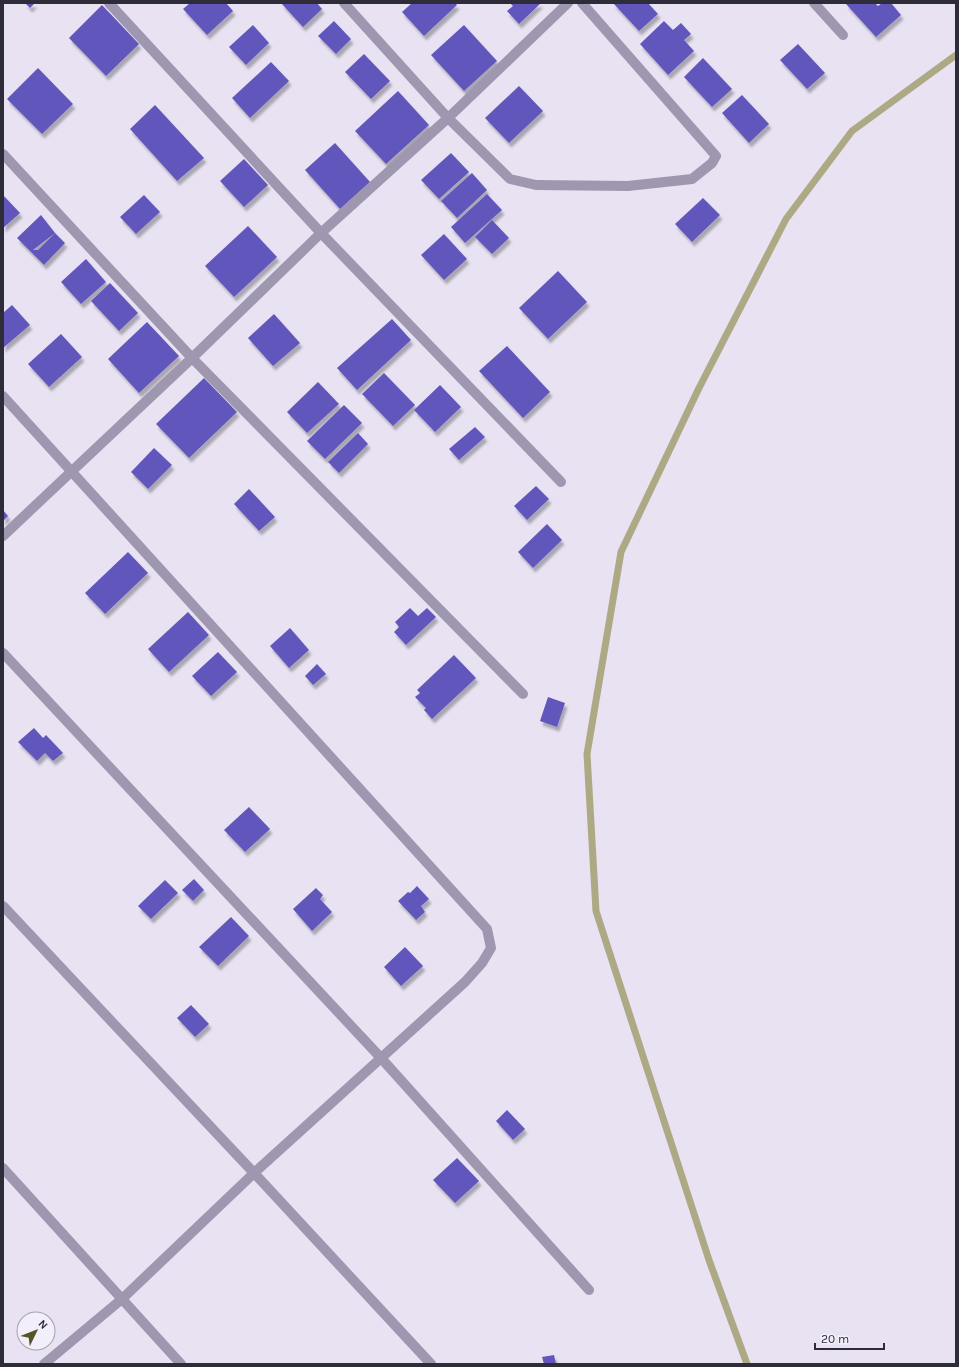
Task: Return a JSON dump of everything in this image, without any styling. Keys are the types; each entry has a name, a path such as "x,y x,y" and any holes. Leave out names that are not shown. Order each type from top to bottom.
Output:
{"street":[{"path":"109,3 321,233 561,482"},
{"path":"344,3 448,118 510,179 536,185 628,186 692,178 712,163 716,156 582,3"},
{"path":"3,536 192,358 321,233 448,118 568,3"},
{"path":"814,3 843,35"},
{"path":"3,154 192,358 523,694"},
{"path":"3,396 488,929 491,948 482,963 465,982 254,1173 122,1299 44,1364"},
{"path":"3,653 381,1058 589,1290"},
{"path":"3,906 431,1364"},
{"path":"3,1168 181,1364"}],"building":[{"path":"25,3 35,3 30,8"},
{"path":"190,3 226,3 233,11 207,35 183,9"},
{"path":"281,3 317,3 322,9 303,27"},
{"path":"412,3 455,3 457,5 424,36 402,12"},
{"path":"510,3 541,3 519,24 507,11 513,6"},
{"path":"613,3 648,3 658,14 639,31"},
{"path":"875,3 878,6 882,3 891,3 901,15 876,37 846,4"},
{"path":"102,5 139,44 106,76 69,38"},
{"path":"334,21 351,39 336,54 318,36"},
{"path":"664,21 673,30 681,23 691,34 684,40 694,51 668,75 640,44"},
{"path":"253,25 269,43 246,65 229,47"},
{"path":"464,25 497,61 464,91 431,55"},
{"path":"798,44 825,73 807,89 780,60"},
{"path":"364,54 390,81 371,99 345,72"},
{"path":"703,58 732,89 712,107 684,77"},
{"path":"271,62 289,81 250,118 232,98"},
{"path":"38,68 73,104 42,134 7,99"},
{"path":"519,86 543,111 509,143 485,118"},
{"path":"398,91 429,125 386,164 355,131"},
{"path":"742,95 769,124 749,143 722,113"},
{"path":"155,105 204,158 177,181 130,129"},
{"path":"335,143 370,182 340,209 305,170"},
{"path":"451,153 469,172 439,199 421,180"},
{"path":"244,159 268,185 244,207 220,181"},
{"path":"472,173 487,190 457,218 441,201"},
{"path":"487,194 502,210 465,243 451,227"},
{"path":"3,195 20,213 3,228"},
{"path":"144,195 160,212 136,234 120,217"},
{"path":"703,198 720,215 692,242 675,224"},
{"path":"41,215 65,243 44,265 17,238","holes":["55,233 38,250 33,250"]},
{"path":"492,220 509,238 492,254 475,237"},
{"path":"248,226 277,257 234,297 205,266"},
{"path":"444,234 467,259 444,280 421,255"},
{"path":"86,259 106,282 81,304 61,282"},
{"path":"558,271 587,302 548,339 519,308"},
{"path":"110,283 138,313 119,331 91,301"},
{"path":"12,305 30,325 3,348 3,313"},
{"path":"274,314 300,343 273,366 248,338"},
{"path":"392,319 411,340 357,390 337,368"},
{"path":"147,322 179,356 139,393 108,359"},
{"path":"61,334 82,357 49,387 28,364"},
{"path":"507,346 550,392 523,418 479,371"},
{"path":"384,373 415,405 393,426 362,394"},
{"path":"204,378 237,412 189,458 156,424"},
{"path":"318,382 339,404 307,433 287,412"},
{"path":"440,385 461,407 435,432 414,410"},
{"path":"344,405 362,423 325,459 307,441"},
{"path":"475,427 485,437 459,460 449,449"},
{"path":"358,433 368,444 339,473 328,462"},
{"path":"154,448 172,465 148,489 131,472"},
{"path":"536,486 549,499 527,520 514,506"},
{"path":"249,489 275,517 259,531 234,504"},
{"path":"3,510 8,516 3,521"},
{"path":"547,524 562,540 533,568 518,552"},
{"path":"128,552 148,573 105,614 85,593"},
{"path":"410,608 418,616 427,608 436,617 406,645 394,632 399,627 395,622"},
{"path":"188,612 209,635 169,672 148,649"},
{"path":"290,628 309,650 289,668 270,646"},
{"path":"218,652 237,672 211,696 192,676"},
{"path":"454,655 476,678 432,719 424,710 426,708 415,697 420,693 417,690"},
{"path":"317,664 326,674 313,685 305,676"},
{"path":"548,697 565,703 557,727 540,721"},
{"path":"34,728 43,738 46,735 63,753 53,761 45,753 37,761 18,742"},
{"path":"249,807 270,829 245,852 224,830"},
{"path":"194,879 204,890 193,901 182,890"},
{"path":"165,880 178,893 151,919 138,906"},
{"path":"417,886 429,899 421,906 425,912 416,920 398,901"},
{"path":"316,888 323,895 320,899 332,912 312,931 293,909"},
{"path":"231,917 249,936 218,966 199,947"},
{"path":"405,947 423,966 401,986 384,967"},
{"path":"191,1005 209,1024 195,1037 177,1018"},
{"path":"507,1110 525,1129 513,1140 496,1121"},
{"path":"457,1158 479,1181 455,1203 433,1180"},
{"path":"554,1355 556,1364 544,1364 542,1357"}],"waterway":[{"path":"747,1364 709,1260 596,911 587,754 621,552 699,388 786,219 852,131 956,55"}]}
